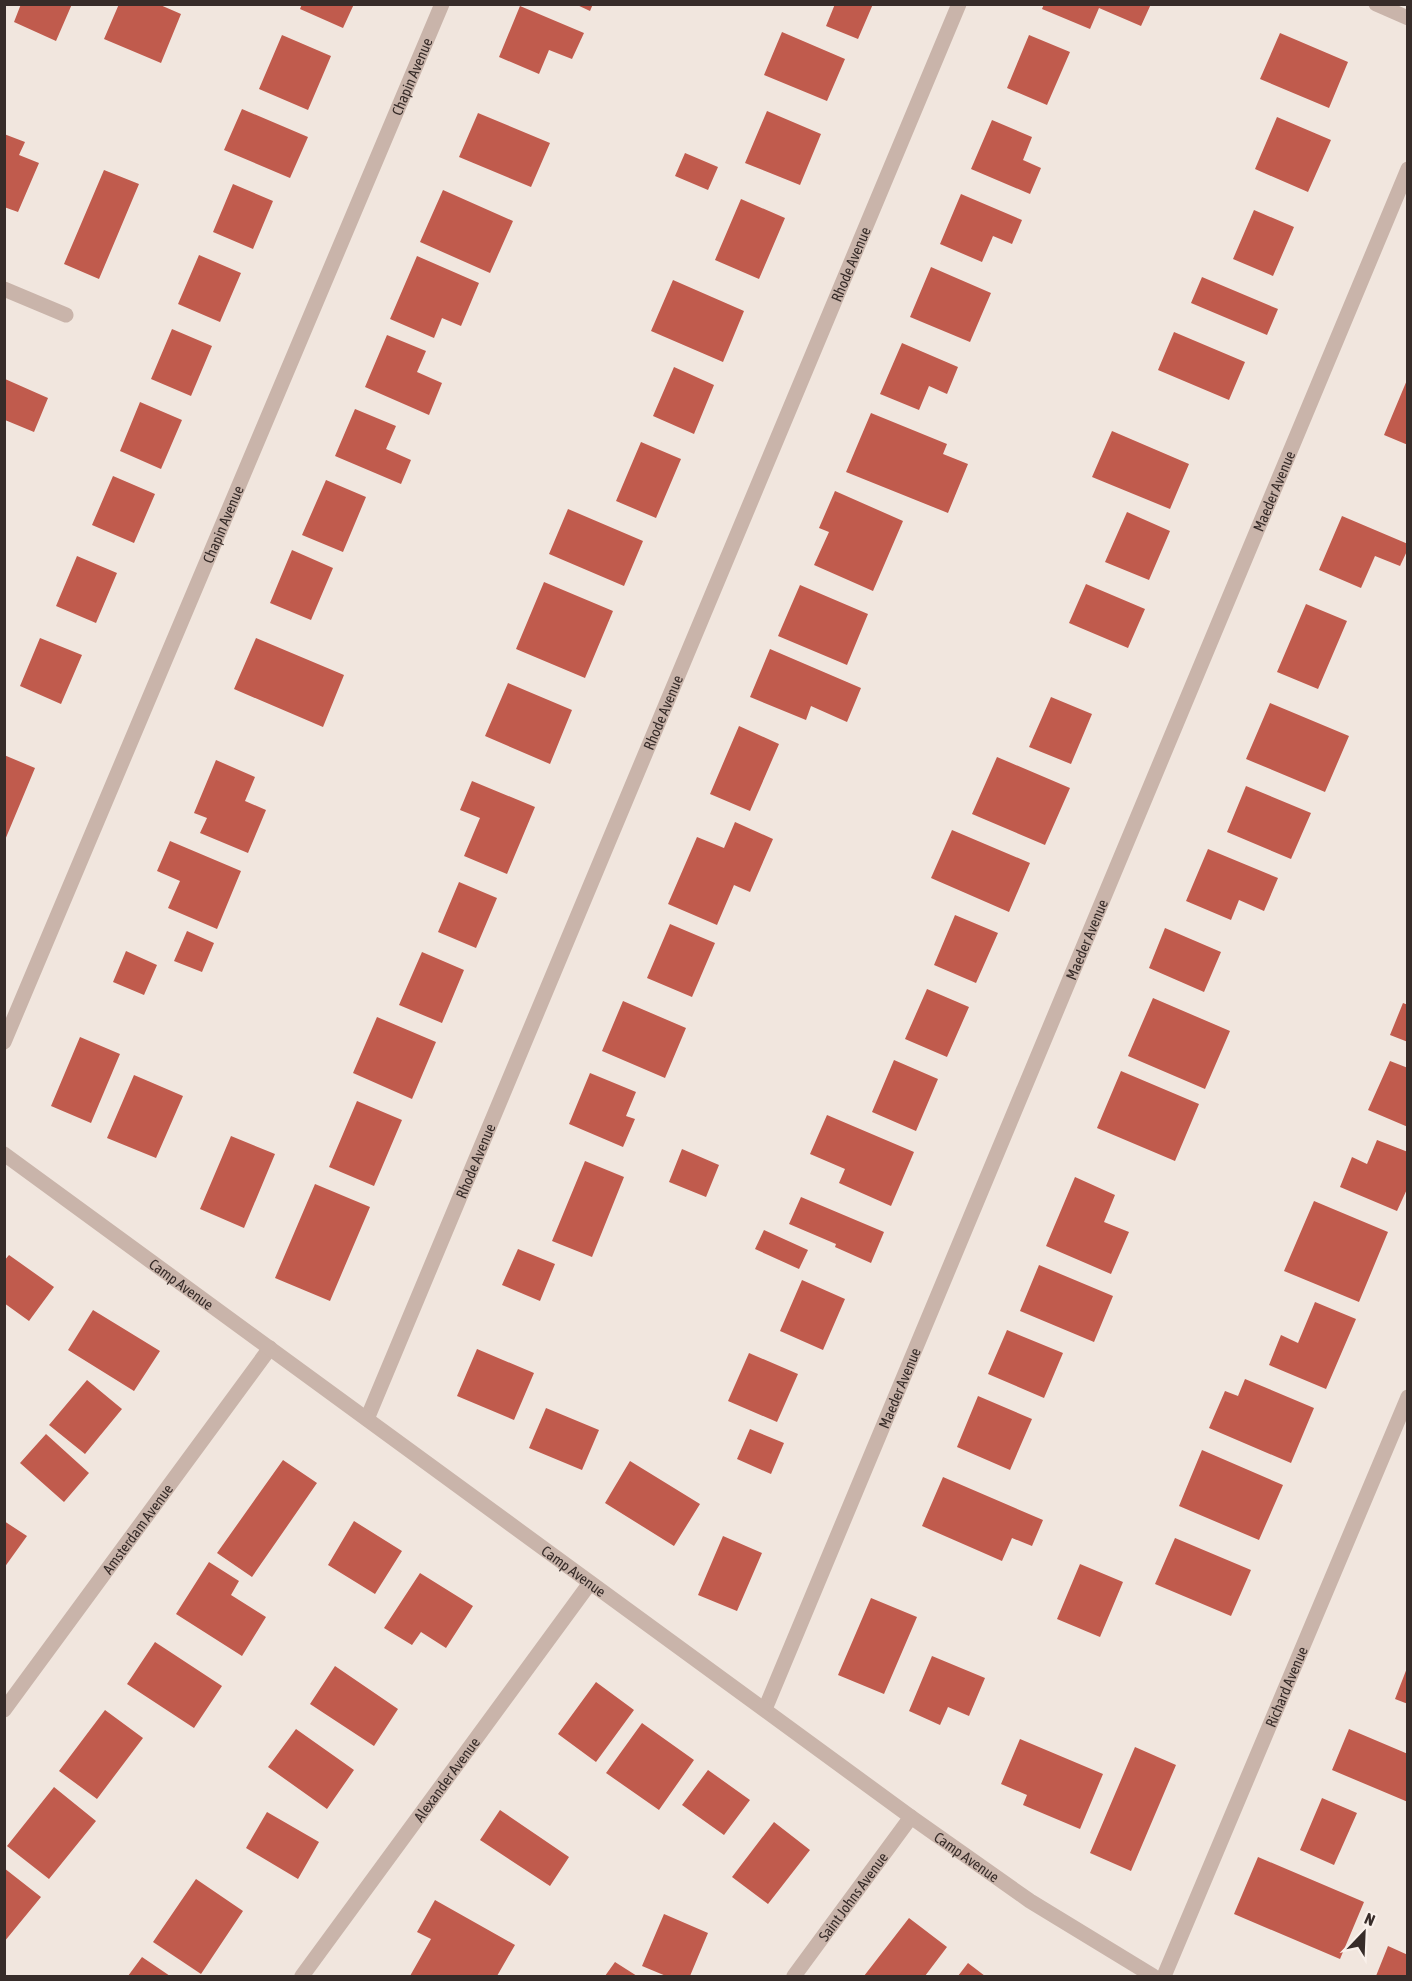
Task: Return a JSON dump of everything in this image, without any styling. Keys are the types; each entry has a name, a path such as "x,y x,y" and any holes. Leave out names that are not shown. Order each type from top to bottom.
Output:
{"street":[{"name":"Chapin Avenue","path":"4,1042 442,4"},
{"name":"Rhode Avenue","path":"367,1419 959,4"},
{"path":"1376,4 1407,18"},
{"name":"Maeder Avenue","path":"765,1709 1407,169"},
{"path":"4,289 66,315"},
{"name":"Camp Avenue","path":"4,1154 911,1817 1030,1901 1153,1977"},
{"name":"Amsterdam Avenue","path":"4,1710 270,1348"},
{"name":"Richard Avenue","path":"1164,1977 1407,1397"},
{"name":"Alexander Avenue","path":"302,1977 590,1582"},
{"name":"Saint Johns Avenue","path":"794,1977 911,1817"}],"building":[{"path":"21,4 72,4 56,41 14,22"},
{"path":"119,4 158,4 181,14 161,63 104,39"},
{"path":"302,4 354,4 343,28 300,9"},
{"path":"575,4 593,4 590,11"},
{"path":"835,4 873,4 858,39 826,26"},
{"path":"1044,4 1151,4 1141,26 1099,8 1090,29 1042,9"},
{"path":"520,6 584,33 572,59 549,50 539,74 499,57"},
{"path":"782,32 845,59 827,101 764,75"},
{"path":"1280,33 1348,62 1329,108 1260,79"},
{"path":"282,35 331,56 308,110 259,89"},
{"path":"1029,35 1070,52 1047,105 1007,88"},
{"path":"242,109 308,137 290,178 224,150"},
{"path":"767,111 821,134 800,185 745,163"},
{"path":"478,113 550,143 531,187 459,157"},
{"path":"1277,117 1331,140 1308,192 1255,169"},
{"path":"992,120 1032,137 1023,160 1041,168 1030,194 971,169"},
{"path":"4,134 25,142 19,155 39,163 18,212 4,207"},
{"path":"685,153 718,167 708,190 675,176"},
{"path":"104,170 139,184 99,279 64,264"},
{"path":"233,184 273,201 253,249 213,232"},
{"path":"443,190 513,221 490,273 420,242"},
{"path":"961,194 1022,220 1012,244 993,236 982,262 940,244"},
{"path":"741,199 785,218 759,279 715,260"},
{"path":"1254,210 1294,227 1273,276 1233,259"},
{"path":"199,255 241,273 220,322 178,304"},
{"path":"417,256 479,283 461,326 442,318 434,338 390,319"},
{"path":"931,267 991,293 970,342 910,317"},
{"path":"1202,277 1278,309 1267,335 1191,303"},
{"path":"673,280 744,311 723,362 651,331"},
{"path":"172,329 212,346 191,396 151,379"},
{"path":"1174,332 1245,362 1229,400 1158,370"},
{"path":"387,335 426,351 417,372 442,383 429,415 365,387"},
{"path":"902,343 958,367 947,394 929,386 919,410 880,394"},
{"path":"674,367 714,385 694,434 653,416"},
{"path":"5,379 48,398 34,432 5,420"},
{"path":"1408,380 1408,445 1384,435"},
{"path":"140,402 182,420 161,469 120,451"},
{"path":"355,409 396,426 386,449 411,460 401,484 335,456"},
{"path":"871,413 947,444 943,454 968,464 948,513 846,472"},
{"path":"1112,431 1189,464 1170,509 1092,477"},
{"path":"641,442 681,459 656,518 616,501"},
{"path":"113,476 155,494 134,543 92,525"},
{"path":"326,480 366,497 343,552 302,535"},
{"path":"835,491 903,521 873,591 814,565 829,532 819,528"},
{"path":"568,509 643,541 624,586 549,554"},
{"path":"1127,512 1170,531 1149,580 1105,562"},
{"path":"1342,516 1408,544 1400,566 1375,556 1361,588 1319,570"},
{"path":"292,550 333,568 311,620 270,603"},
{"path":"77,556 117,573 96,623 56,606"},
{"path":"544,582 613,611 585,678 516,649"},
{"path":"1086,584 1145,609 1128,648 1069,623"},
{"path":"800,585 868,614 847,665 778,636"},
{"path":"1306,604 1347,621 1318,689 1277,672"},
{"path":"40,638 82,655 61,704 20,686"},
{"path":"256,638 344,675 323,727 234,689"},
{"path":"770,649 861,688 847,722 811,706 806,720 750,697"},
{"path":"508,683 572,710 550,764 485,736"},
{"path":"1051,697 1092,714 1071,764 1029,747"},
{"path":"1270,703 1349,736 1325,792 1246,759"},
{"path":"739,726 779,744 750,811 710,794"},
{"path":"4,755 35,768 5,840 4,840"},
{"path":"997,757 1070,788 1045,845 972,814"},
{"path":"216,760 255,777 245,801 266,810 248,853 200,833 207,818 194,813"},
{"path":"472,781 535,807 507,874 464,856 480,818 460,810"},
{"path":"1246,786 1311,813 1291,859 1227,832"},
{"path":"735,822 773,839 750,892 734,885 717,925 668,904 697,837 724,848"},
{"path":"952,830 1030,863 1009,912 931,878"},
{"path":"170,841 241,871 217,929 168,908 180,881 157,871"},
{"path":"1208,849 1278,878 1264,911 1239,900 1231,920 1186,901"},
{"path":"459,882 497,898 476,948 438,932"},
{"path":"955,915 998,933 976,983 934,965"},
{"path":"670,924 715,943 692,997 647,978"},
{"path":"1165,928 1221,952 1204,992 1149,968"},
{"path":"187,931 214,943 202,972 174,961"},
{"path":"126,951 157,965 144,995 113,982"},
{"path":"422,952 464,970 442,1023 399,1005"},
{"path":"927,989 969,1007 947,1057 905,1039"},
{"path":"1153,998 1230,1031 1205,1089 1128,1056"},
{"path":"623,1001 686,1028 665,1078 602,1051"},
{"path":"1403,1003 1408,1005 1408,1042 1390,1035"},
{"path":"377,1017 436,1042 412,1099 353,1073"},
{"path":"80,1037 120,1054 91,1123 51,1106"},
{"path":"894,1060 938,1079 916,1131 872,1112"},
{"path":"1390,1061 1408,1068 1408,1127 1368,1110"},
{"path":"1121,1071 1199,1104 1175,1161 1097,1128"},
{"path":"590,1073 636,1092 626,1116 635,1119 623,1147 569,1124"},
{"path":"134,1075 183,1096 156,1158 107,1138"},
{"path":"357,1101 402,1120 374,1186 329,1167"},
{"path":"827,1115 914,1152 891,1206 839,1183 845,1169 810,1154"},
{"path":"231,1136 275,1154 244,1228 200,1209"},
{"path":"1377,1140 1408,1152 1408,1187 1397,1211 1340,1187 1352,1157 1367,1164"},
{"path":"682,1149 719,1165 706,1197 669,1182"},
{"path":"585,1161 624,1177 592,1257 552,1241"},
{"path":"1075,1177 1115,1195 1104,1222 1129,1232 1111,1274 1046,1246"},
{"path":"315,1184 370,1207 330,1301 275,1278"},
{"path":"801,1197 884,1232 871,1263 835,1247 836,1244 789,1224"},
{"path":"1314,1201 1388,1232 1359,1302 1284,1271"},
{"path":"764,1230 808,1250 799,1269 755,1249"},
{"path":"518,1249 555,1264 540,1301 502,1285"},
{"path":"9,1255 54,1287 29,1321 4,1303 4,1261"},
{"path":"1039,1265 1113,1296 1094,1342 1020,1311"},
{"path":"802,1280 845,1299 823,1350 780,1331"},
{"path":"1315,1302 1356,1319 1326,1389 1269,1365 1281,1335 1298,1343"},
{"path":"93,1310 160,1351 134,1391 68,1350"},
{"path":"1007,1330 1063,1353 1044,1398 988,1374"},
{"path":"477,1349 534,1373 514,1420 457,1396"},
{"path":"749,1353 798,1374 777,1422 728,1401"},
{"path":"1245,1379 1314,1408 1291,1463 1209,1428 1225,1391 1238,1396"},
{"path":"87,1380 122,1409 85,1454 49,1425"},
{"path":"978,1396 1032,1419 1010,1470 957,1447"},
{"path":"546,1408 599,1430 582,1470 529,1448"},
{"path":"750,1429 784,1443 771,1474 737,1459"},
{"path":"46,1434 89,1473 64,1502 20,1463"},
{"path":"1202,1450 1283,1485 1259,1540 1179,1506"},
{"path":"283,1460 317,1483 252,1577 217,1553"},
{"path":"630,1461 700,1504 674,1546 605,1503"},
{"path":"943,1477 1043,1520 1032,1546 1012,1538 1002,1561 922,1526"},
{"path":"4,1521 27,1536 4,1568"},
{"path":"354,1521 402,1551 375,1594 328,1565"},
{"path":"723,1536 762,1553 737,1611 698,1595"},
{"path":"1175,1538 1251,1570 1231,1616 1155,1584"},
{"path":"209,1562 239,1581 231,1595 266,1617 242,1656 176,1614"},
{"path":"1080,1564 1123,1582 1100,1637 1057,1619"},
{"path":"420,1573 473,1606 446,1648 421,1632 412,1645 384,1628"},
{"path":"871,1598 917,1617 884,1694 838,1675"},
{"path":"155,1642 222,1686 194,1728 127,1684"},
{"path":"932,1656 985,1678 969,1716 948,1707 940,1725 909,1711"},
{"path":"335,1666 398,1709 374,1746 310,1704"},
{"path":"1408,1668 1408,1704 1395,1699"},
{"path":"596,1682 634,1710 596,1762 558,1734"},
{"path":"105,1710 143,1738 97,1799 59,1771"},
{"path":"642,1723 694,1760 659,1810 606,1773"},
{"path":"296,1729 354,1770 327,1809 268,1767"},
{"path":"1349,1729 1408,1754 1408,1802 1332,1770"},
{"path":"1020,1739 1103,1774 1080,1829 1023,1805 1027,1795 1001,1784"},
{"path":"1135,1747 1176,1765 1131,1871 1090,1853"},
{"path":"708,1770 750,1800 724,1835 682,1805"},
{"path":"54,1787 96,1821 49,1879 7,1846"},
{"path":"1322,1798 1357,1813 1334,1865 1300,1850"},
{"path":"500,1810 569,1857 550,1886 480,1840"},
{"path":"267,1812 319,1842 298,1879 246,1848"},
{"path":"774,1822 810,1850 768,1904 732,1877"},
{"path":"1258,1857 1364,1902 1340,1959 1234,1914"},
{"path":"4,1868 41,1897 4,1942"},
{"path":"196,1879 243,1911 201,1974 153,1942"},
{"path":"435,1900 515,1945 497,1976 410,1976 431,1939 417,1932"},
{"path":"664,1914 708,1933 690,1976 666,1976 642,1966"},
{"path":"909,1918 947,1947 925,1976 864,1976"},
{"path":"1388,1946 1408,1955 1408,1976 1376,1976"},
{"path":"142,1957 170,1976 128,1976"},
{"path":"615,1962 637,1976 605,1976"},
{"path":"968,1963 985,1976 958,1976"}]}
